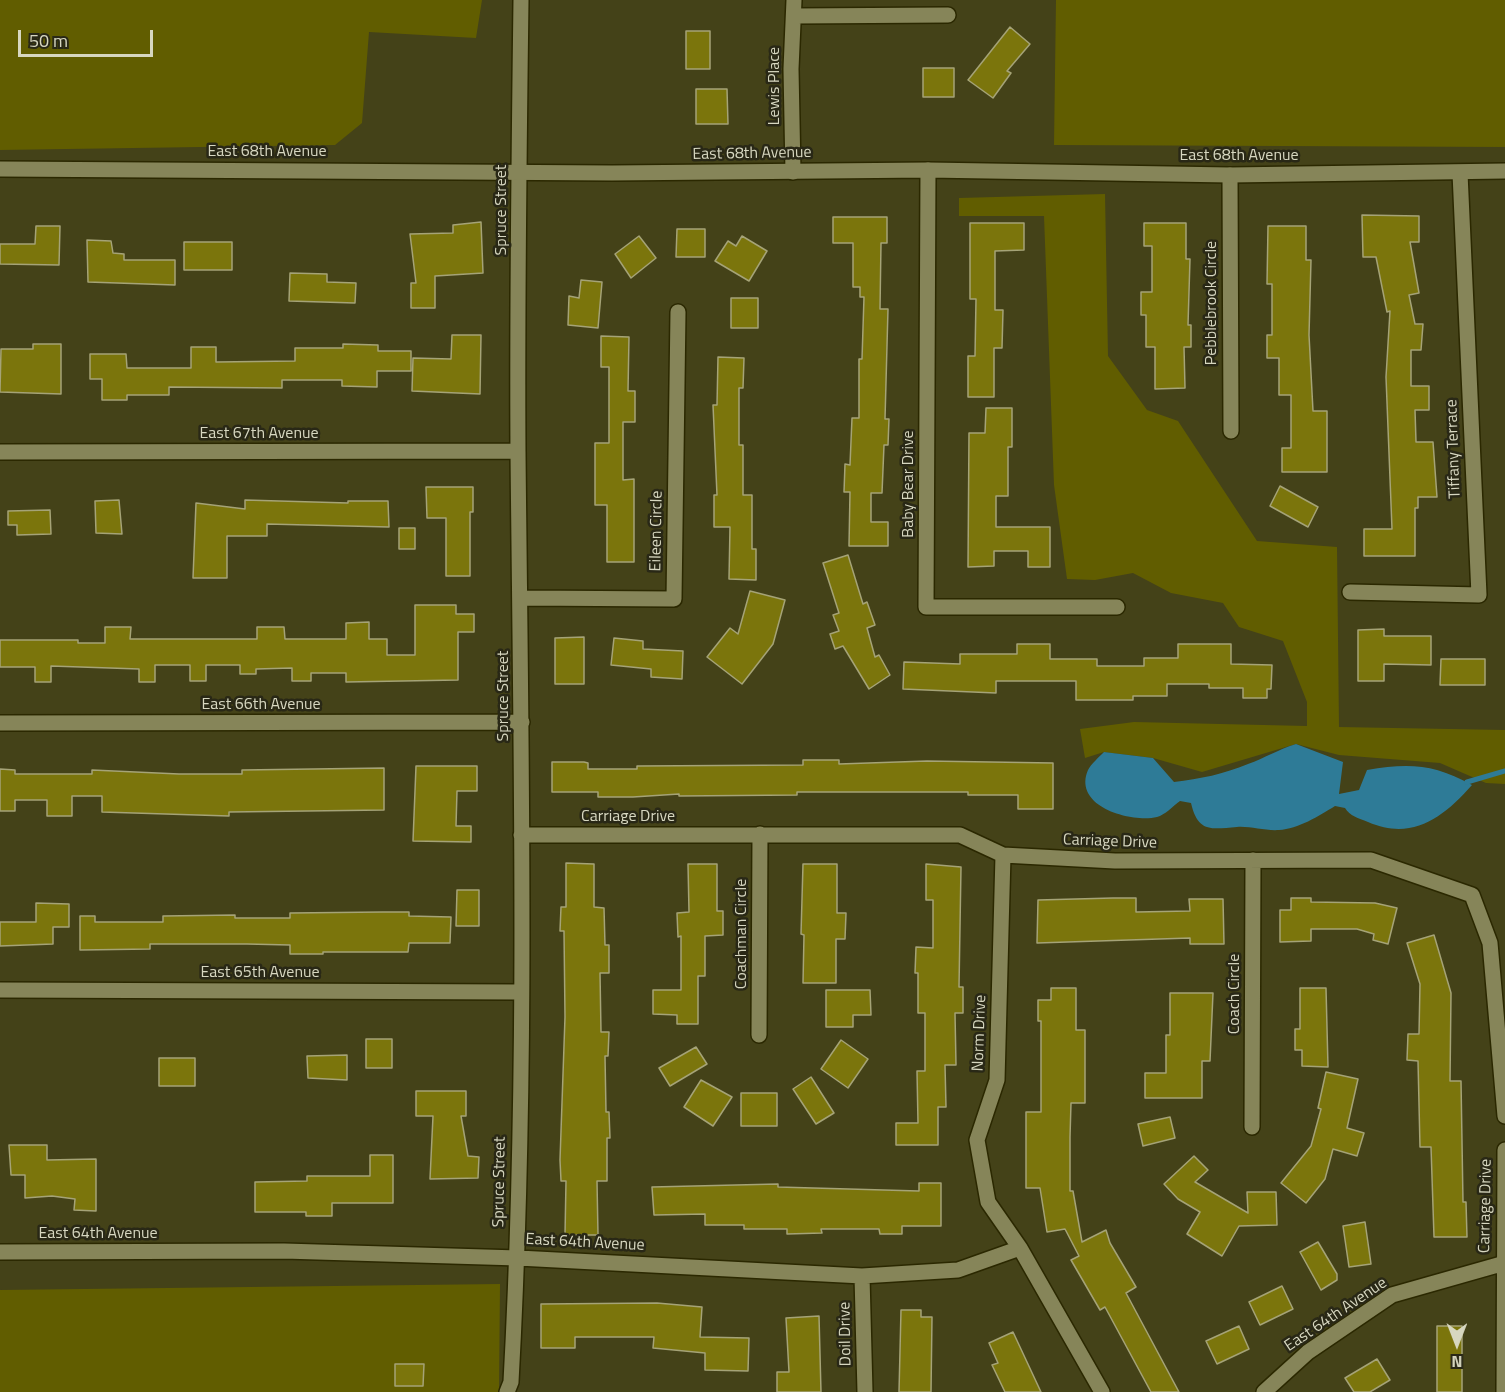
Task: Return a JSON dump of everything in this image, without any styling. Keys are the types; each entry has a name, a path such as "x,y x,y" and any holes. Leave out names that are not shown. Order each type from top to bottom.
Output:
{"street":[{"name":"Spruce Street","path":"507,1392 511,1382 518,1258 522,722 522,598 518,451 521,0"},
{"name":"Lewis Place","path":"793,172 794,0"},
{"path":"794,16 948,15"},
{"name":"East 68th Avenue","path":"0,169 793,172 928,170 1230,175 1505,171"},
{"name":"Baby Bear Drive","path":"928,170 926,607 1117,607"},
{"name":"Tiffany Terrace","path":"1350,592 1479,595 1460,173"},
{"name":"Pebblebrook Circle","path":"1230,175 1231,431"},
{"name":"Eileen Circle","path":"522,598 674,599 678,312"},
{"name":"East 67th Avenue","path":"0,452 518,451"},
{"name":"East 66th Avenue","path":"0,723 522,722"},
{"name":"Carriage Drive","path":"521,836 760,834 960,836 1003,855 1115,861 1371,861 1472,895 1490,943 1505,1116"},
{"name":"Coachman Circle","path":"759,1035 760,834"},
{"name":"Norm Drive","path":"1003,855 997,1080 977,1140 988,1202 1020,1248 1102,1392"},
{"name":"Coach Circle","path":"1252,1127 1253,861"},
{"name":"East 65th Avenue","path":"0,990 520,992"},
{"name":"Carriage Drive","path":"1504,1392 1505,1150"},
{"name":"East 64th Avenue","path":"0,1252 284,1251 518,1258 862,1276 958,1270 1020,1248"},
{"name":"East 64th Avenue","path":"1264,1392 1308,1352 1392,1295 1504,1263"},
{"name":"Doil Drive","path":"862,1276 865,1392"}],"shaded area":[{"path":"0,0 482,0 476,38 369,32 362,123 335,145 0,150"},
{"path":"1056,0 1505,0 1505,147 1054,145"},
{"path":"1105,194 1108,356 1147,410 1178,421 1257,541 1337,547 1339,727 1505,730 1505,784 1486,783 1440,763 1339,755 1296,744 1202,772 1153,758 1104,752 1085,758 1080,729 1134,722 1307,726 1307,702 1283,641 1239,627 1223,603 1171,593 1133,573 1095,580 1067,579 1054,485 1044,216 959,216 959,198"},
{"path":"500,1284 499,1392 0,1392 0,1290"}],"water":[{"path":"1296,744 1343,762 1339,794 1359,790 1367,770 1396,766 1433,769 1472,785 1438,816 1413,827 1399,829 1384,827 1355,816 1345,808 1335,806 1301,825 1274,830 1207,827 1197,820 1191,803 1180,801 1157,817 1120,815 1096,803 1085,783 1089,768 1104,752 1153,758 1174,782 1230,771"}],"building":[{"path":"1010,27 1030,44 1007,71 1011,73 993,98 968,80"},
{"path":"686,31 710,31 710,69 686,69"},
{"path":"923,68 954,68 954,97 923,97"},
{"path":"696,89 727,89 728,124 696,124"},
{"path":"1362,215 1419,216 1419,242 1410,242 1419,293 1409,295 1415,324 1423,324 1421,350 1411,350 1411,386 1429,386 1429,410 1415,410 1416,442 1433,442 1437,497 1418,497 1418,508 1415,508 1415,556 1364,556 1364,529 1392,529 1386,377 1390,311 1387,312 1376,257 1363,257"},
{"path":"833,217 887,217 887,243 881,243 880,309 888,309 885,419 889,419 888,445 884,445 882,493 871,493 871,522 888,522 888,546 849,546 850,492 844,492 845,464 850,465 852,418 859,418 859,359 862,359 864,297 860,297 860,287 853,287 853,243 833,243"},
{"path":"481,222 483,273 435,276 435,308 411,308 411,283 416,283 410,234 453,233 453,225"},
{"path":"970,223 1024,223 1024,250 995,251 995,310 1003,310 1002,348 994,348 994,397 968,397 968,356 975,356 976,299 970,299"},
{"path":"1144,223 1186,223 1186,259 1190,259 1188,325 1191,325 1191,347 1184,347 1185,388 1155,389 1155,347 1146,347 1146,315 1141,315 1141,292 1152,292 1152,246 1144,246"},
{"path":"36,226 60,226 59,265 0,264 0,244 35,244"},
{"path":"1268,226 1306,226 1306,260 1311,260 1309,335 1313,411 1327,411 1327,472 1282,472 1282,448 1291,448 1291,395 1279,395 1279,358 1267,358 1267,335 1272,335 1272,284 1267,284"},
{"path":"677,229 705,229 705,257 676,257"},
{"path":"639,236 656,258 631,278 615,254"},
{"path":"742,236 767,251 749,281 715,261 728,241 736,246"},
{"path":"87,240 111,241 113,253 124,254 124,260 175,260 175,285 88,282"},
{"path":"184,242 232,242 232,270 184,270"},
{"path":"290,273 327,274 327,282 356,283 355,303 289,301"},
{"path":"581,280 602,282 598,328 568,325 569,296 579,298"},
{"path":"731,298 758,298 758,328 731,328"},
{"path":"452,335 481,335 480,394 412,391 413,358 451,359"},
{"path":"601,336 629,337 628,391 635,391 635,422 623,422 623,480 634,479 634,562 607,562 607,505 595,505 595,443 609,443 609,367 601,367"},
{"path":"33,344 61,344 61,394 0,392 1,349 33,349"},
{"path":"343,344 378,345 378,351 411,351 411,371 377,371 377,387 342,386 342,380 282,380 282,388 169,387 169,395 127,395 127,400 102,400 102,379 90,379 90,354 126,354 127,368 191,368 191,347 216,347 216,362 295,361 295,348 343,348"},
{"path":"718,357 744,358 743,388 739,388 739,445 743,445 743,495 752,495 752,549 756,549 756,580 729,579 730,527 714,527 714,495 717,495 713,405 717,405"},
{"path":"986,408 1012,408 1012,447 1008,447 1008,496 996,496 996,527 1050,527 1050,567 1028,567 1028,551 994,551 994,566 968,567 969,433 985,433"},
{"path":"1280,486 1318,507 1308,527 1270,506"},
{"path":"426,487 473,487 473,512 470,512 470,576 446,576 446,518 427,518"},
{"path":"119,500 122,534 96,533 95,501"},
{"path":"245,500 348,503 348,501 388,501 389,527 267,524 267,536 227,536 227,578 193,578 196,503 245,509"},
{"path":"50,510 51,534 17,535 17,525 8,525 8,511"},
{"path":"399,528 415,528 415,549 399,549"},
{"path":"848,555 863,604 867,602 875,625 867,628 875,657 879,655 890,675 869,689 843,646 835,649 830,634 839,631 833,615 839,613 823,563"},
{"path":"750,591 785,600 773,644 742,684 707,657 730,628 738,634"},
{"path":"415,605 456,605 456,614 474,614 474,632 458,632 458,680 346,682 346,673 311,673 311,681 292,681 292,668 256,669 256,674 240,674 240,665 206,665 206,681 190,681 190,665 155,665 155,682 139,682 139,669 51,666 51,682 35,682 35,667 0,667 0,640 78,640 78,643 105,643 105,627 131,627 130,639 257,639 257,627 284,627 285,639 346,639 346,623 369,622 369,639 387,639 387,655 415,655"},
{"path":"1384,629 1384,636 1431,636 1431,665 1384,664 1384,681 1358,681 1358,630"},
{"path":"584,637 584,684 555,684 555,638"},
{"path":"614,638 643,641 643,649 683,651 682,679 651,677 651,669 611,665"},
{"path":"1017,644 1050,644 1050,659 1097,659 1097,666 1144,666 1144,658 1178,658 1178,644 1231,644 1231,664 1272,665 1271,689 1267,689 1267,698 1243,698 1243,688 1209,688 1209,684 1167,684 1167,696 1133,696 1133,700 1076,700 1076,681 996,681 996,693 903,689 904,662 960,664 960,654 1017,654"},
{"path":"1441,659 1485,659 1485,685 1440,685"},
{"path":"803,760 839,760 839,764 927,761 1053,763 1053,809 1018,809 1018,795 968,795 968,792 797,792 797,795 679,796 679,794 598,797 598,792 552,792 552,762 584,762 588,763 588,769 637,769 637,766 803,765"},
{"path":"416,766 477,766 477,791 457,791 456,826 471,826 471,842 413,841"},
{"path":"384,768 384,810 229,812 229,816 102,812 102,796 72,796 72,816 47,816 47,800 15,800 15,811 0,811 0,769 15,770 15,774 92,774 92,770 242,774 242,770"},
{"path":"566,863 594,864 594,907 604,908 605,945 609,945 609,973 600,973 601,1032 609,1032 608,1056 605,1056 606,1112 609,1112 610,1138 607,1138 607,1181 597,1181 598,1235 565,1235 566,1181 561,1181 560,1160 565,1017 564,931 560,931 561,907 566,907"},
{"path":"688,864 717,864 717,911 723,911 723,935 705,936 705,976 698,976 698,1024 677,1024 677,1015 653,1014 653,990 681,990 681,936 678,937 677,913 689,912"},
{"path":"803,864 837,864 837,913 846,913 845,939 836,939 836,983 803,983 804,935 801,934"},
{"path":"926,864 961,867 959,987 963,987 963,1013 955,1013 956,1065 945,1065 946,1107 938,1107 938,1145 896,1145 896,1123 918,1123 917,1071 925,1071 925,1013 918,1013 918,973 915,973 916,947 933,948 933,900 926,900"},
{"path":"457,890 479,890 479,926 456,926"},
{"path":"1136,898 1136,912 1190,911 1189,899 1223,899 1224,944 1190,944 1190,938 1037,943 1038,900"},
{"path":"1291,898 1311,898 1311,902 1375,903 1397,908 1388,944 1373,940 1374,934 1357,929 1311,929 1311,941 1280,942 1280,910 1291,910"},
{"path":"36,903 69,904 69,927 53,927 53,944 0,946 0,922 36,922"},
{"path":"409,912 409,916 451,917 450,943 409,943 408,952 323,952 323,954 290,954 290,945 247,944 150,944 150,949 80,950 80,916 95,916 95,922 163,922 163,916 235,915 235,918 290,918 290,913"},
{"path":"1434,935 1451,993 1450,1081 1461,1081 1463,1202 1466,1202 1467,1237 1434,1237 1431,1147 1420,1147 1418,1061 1407,1060 1408,1034 1419,1034 1420,984 1407,943"},
{"path":"1051,988 1076,988 1076,1030 1085,1030 1085,1103 1071,1103 1070,1137 1070,1191 1073,1191 1082,1242 1106,1230 1110,1243 1136,1287 1126,1293 1179,1392 1151,1392 1105,1307 1100,1310 1071,1260 1079,1256 1065,1229 1047,1232 1040,1188 1026,1188 1026,1112 1041,1112 1041,1021 1038,1021 1038,1000 1051,1000"},
{"path":"1300,988 1326,988 1328,1067 1302,1066 1302,1050 1295,1050 1295,1029 1300,1029"},
{"path":"826,990 870,990 871,1015 853,1015 853,1027 826,1027"},
{"path":"1170,993 1213,993 1210,1061 1202,1061 1202,1098 1145,1098 1145,1073 1166,1073 1166,1035 1170,1035"},
{"path":"366,1039 392,1039 392,1068 366,1068"},
{"path":"841,1040 868,1059 848,1088 821,1069"},
{"path":"696,1047 707,1064 670,1086 659,1068"},
{"path":"347,1055 347,1080 308,1078 307,1056"},
{"path":"159,1058 195,1058 195,1086 159,1086"},
{"path":"1326,1072 1358,1079 1347,1128 1364,1133 1357,1156 1333,1149 1325,1179 1306,1203 1281,1183 1311,1146 1321,1109 1318,1108"},
{"path":"811,1077 834,1113 816,1124 793,1089"},
{"path":"701,1080 732,1097 713,1126 684,1107"},
{"path":"416,1091 466,1091 466,1116 461,1116 468,1156 479,1157 478,1178 430,1179 433,1116 416,1116"},
{"path":"741,1093 777,1093 777,1126 741,1126"},
{"path":"1170,1117 1175,1138 1143,1146 1138,1124"},
{"path":"9,1145 47,1145 47,1160 96,1159 96,1211 74,1210 75,1199 52,1196 25,1198 25,1175 11,1175"},
{"path":"370,1155 393,1155 393,1203 332,1203 332,1216 306,1216 306,1212 255,1212 255,1182 307,1181 307,1176 370,1176"},
{"path":"1194,1156 1208,1170 1195,1182 1248,1213 1247,1192 1276,1192 1277,1225 1239,1226 1222,1256 1187,1234 1200,1212 1178,1199 1164,1184"},
{"path":"919,1183 941,1183 941,1226 902,1226 902,1234 880,1234 879,1229 821,1229 822,1233 787,1234 787,1229 744,1229 744,1225 705,1225 705,1214 654,1215 652,1187 778,1184 778,1187 919,1191"},
{"path":"1365,1222 1371,1264 1349,1267 1343,1226"},
{"path":"1318,1242 1337,1274 1337,1280 1321,1290 1300,1252"},
{"path":"1282,1286 1293,1309 1260,1325 1249,1302"},
{"path":"657,1303 702,1307 700,1337 749,1338 748,1371 705,1370 705,1353 653,1348 654,1337 575,1337 575,1348 541,1348 541,1304"},
{"path":"901,1310 921,1310 921,1317 932,1317 931,1392 899,1392"},
{"path":"819,1316 821,1392 777,1392 777,1372 789,1372 786,1318"},
{"path":"1239,1326 1249,1349 1217,1364 1206,1341"},
{"path":"1437,1326 1462,1326 1462,1392 1437,1392"},
{"path":"1013,1332 1041,1392 1005,1392 992,1365 998,1363 989,1343"},
{"path":"1377,1359 1390,1380 1370,1392 1354,1392 1345,1378"},
{"path":"395,1364 424,1364 423,1386 395,1386"}],"waterway":[{"path":"1467,782 1505,771"}]}
